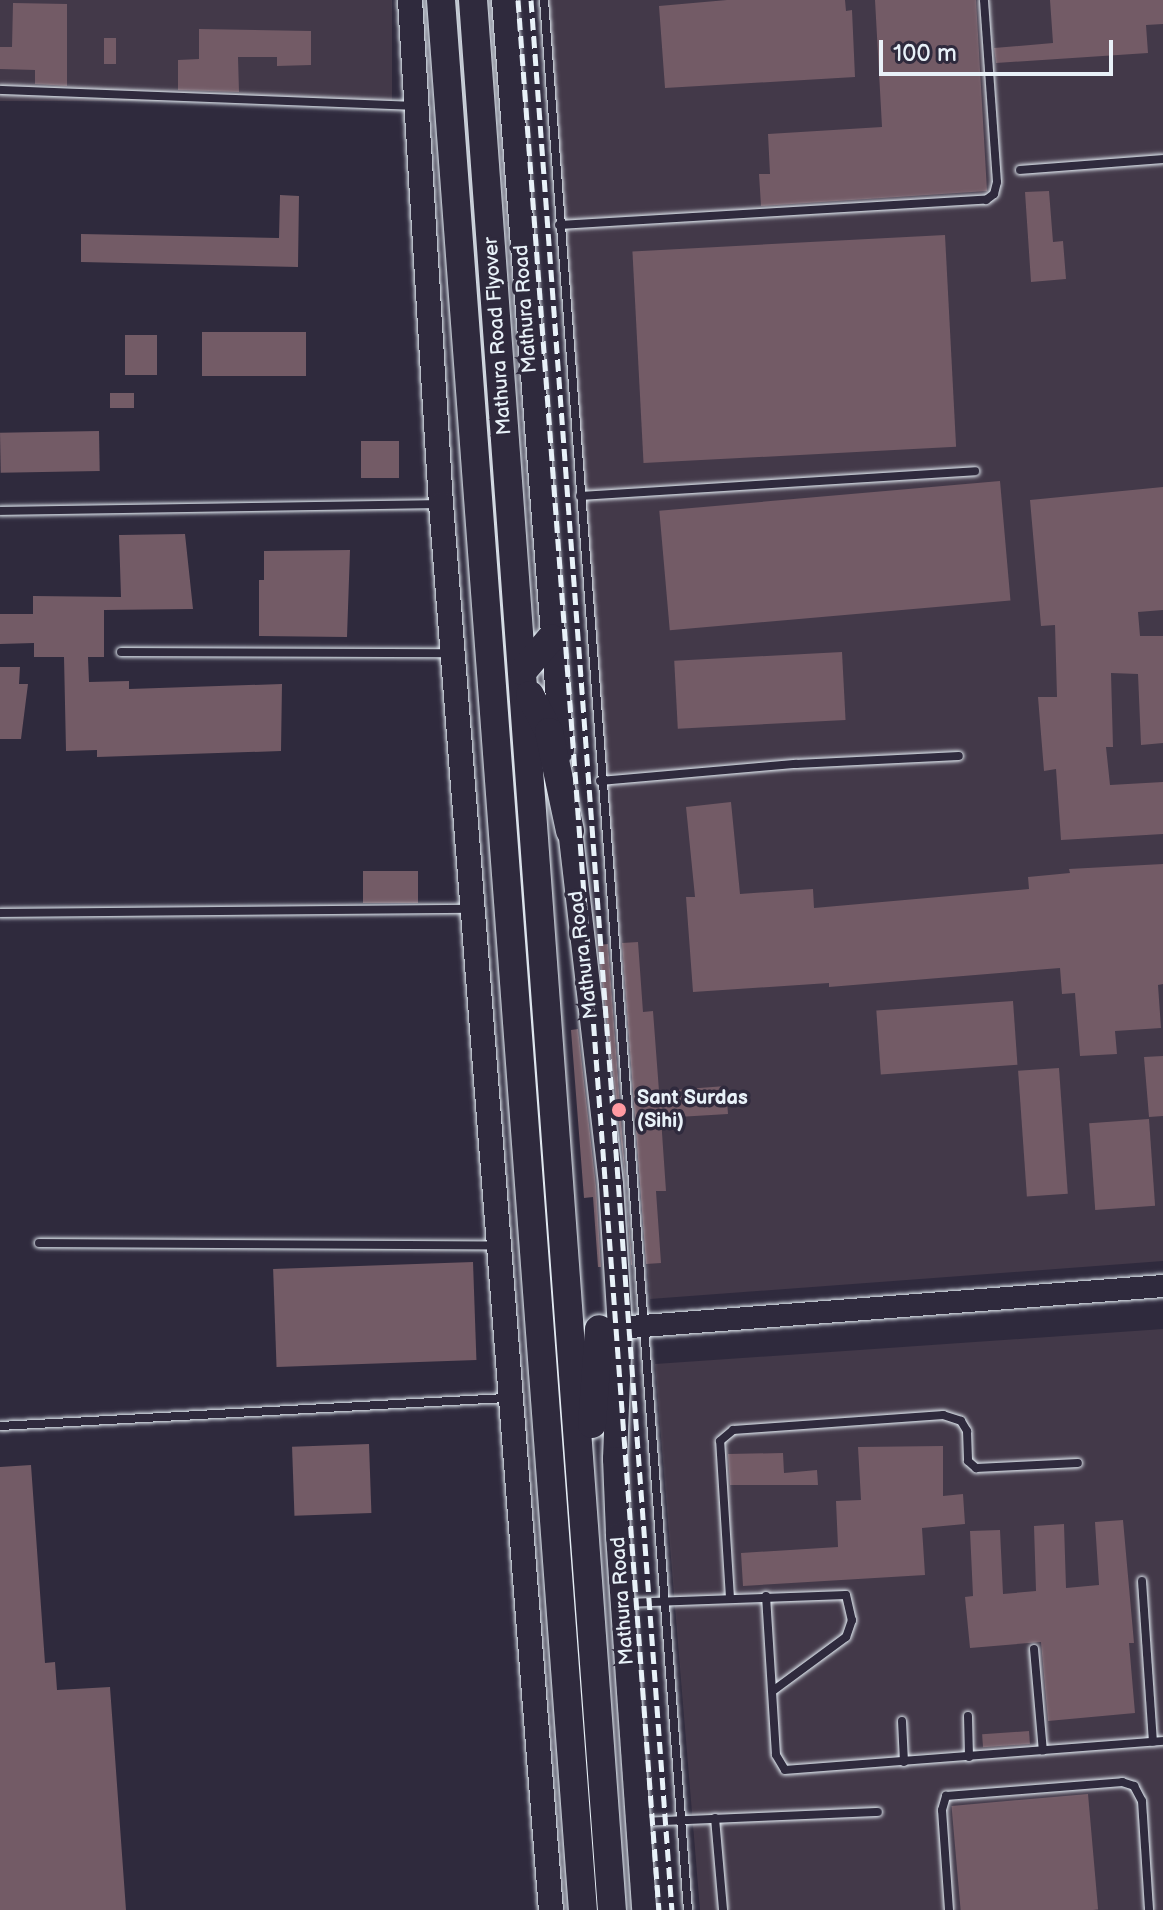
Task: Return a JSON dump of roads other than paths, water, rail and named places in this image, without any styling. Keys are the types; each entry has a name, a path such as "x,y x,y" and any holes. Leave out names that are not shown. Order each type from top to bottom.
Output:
{"highway":[{"path":"441,0 583,1910"},
{"name":"Mathura Road Flyover","path":"473,0 523,677"},
{"path":"551,638 523,677 549,732 570,831"},
{"name":"Mathura Road","path":"523,677 608,1329 585,1529 612,1910"}],"main road":[{"path":"410,0 441,504 551,1910"},
{"name":"Mathura Road","path":"504,0 551,638 611,1185 608,1329 644,1910"}],"street":[{"path":"608,1329 1163,1286"}],"lane":[{"path":"544,0 600,781 608,1329 665,1602 688,1910"},
{"path":"559,225 986,200 994,194 997,182 984,0"},
{"path":"0,90 418,106"},
{"path":"1020,170 1163,159"},
{"path":"580,496 975,471"},
{"path":"0,511 441,504"},
{"path":"121,652 455,653"},
{"path":"600,781 796,764 959,756"},
{"path":"0,913 474,909"},
{"path":"39,1243 500,1245"},
{"path":"0,1426 512,1397"},
{"path":"730,1598 720,1441 733,1430 943,1415 961,1421 967,1431 968,1461 976,1468 1078,1463"},
{"path":"1142,1581 1153,1742"},
{"path":"623,1603 843,1593 849,1597 852,1620 842,1641 774,1690"},
{"path":"766,1596 776,1755 785,1770 1163,1741"},
{"path":"1034,1649 1043,1751"},
{"path":"968,1716 969,1757"},
{"path":"902,1721 904,1762"},
{"path":"949,1910 942,1810 946,1796 1122,1782 1134,1786 1142,1801 1149,1910"},
{"path":"638,1822 878,1812"},
{"path":"715,1818 723,1910"}],"railway":[{"path":"518,0 659,1910"},
{"path":"531,0 672,1910"}],"place":[{"name":"Sant Surdas (Sihi)","path":"619,1110"}]}
